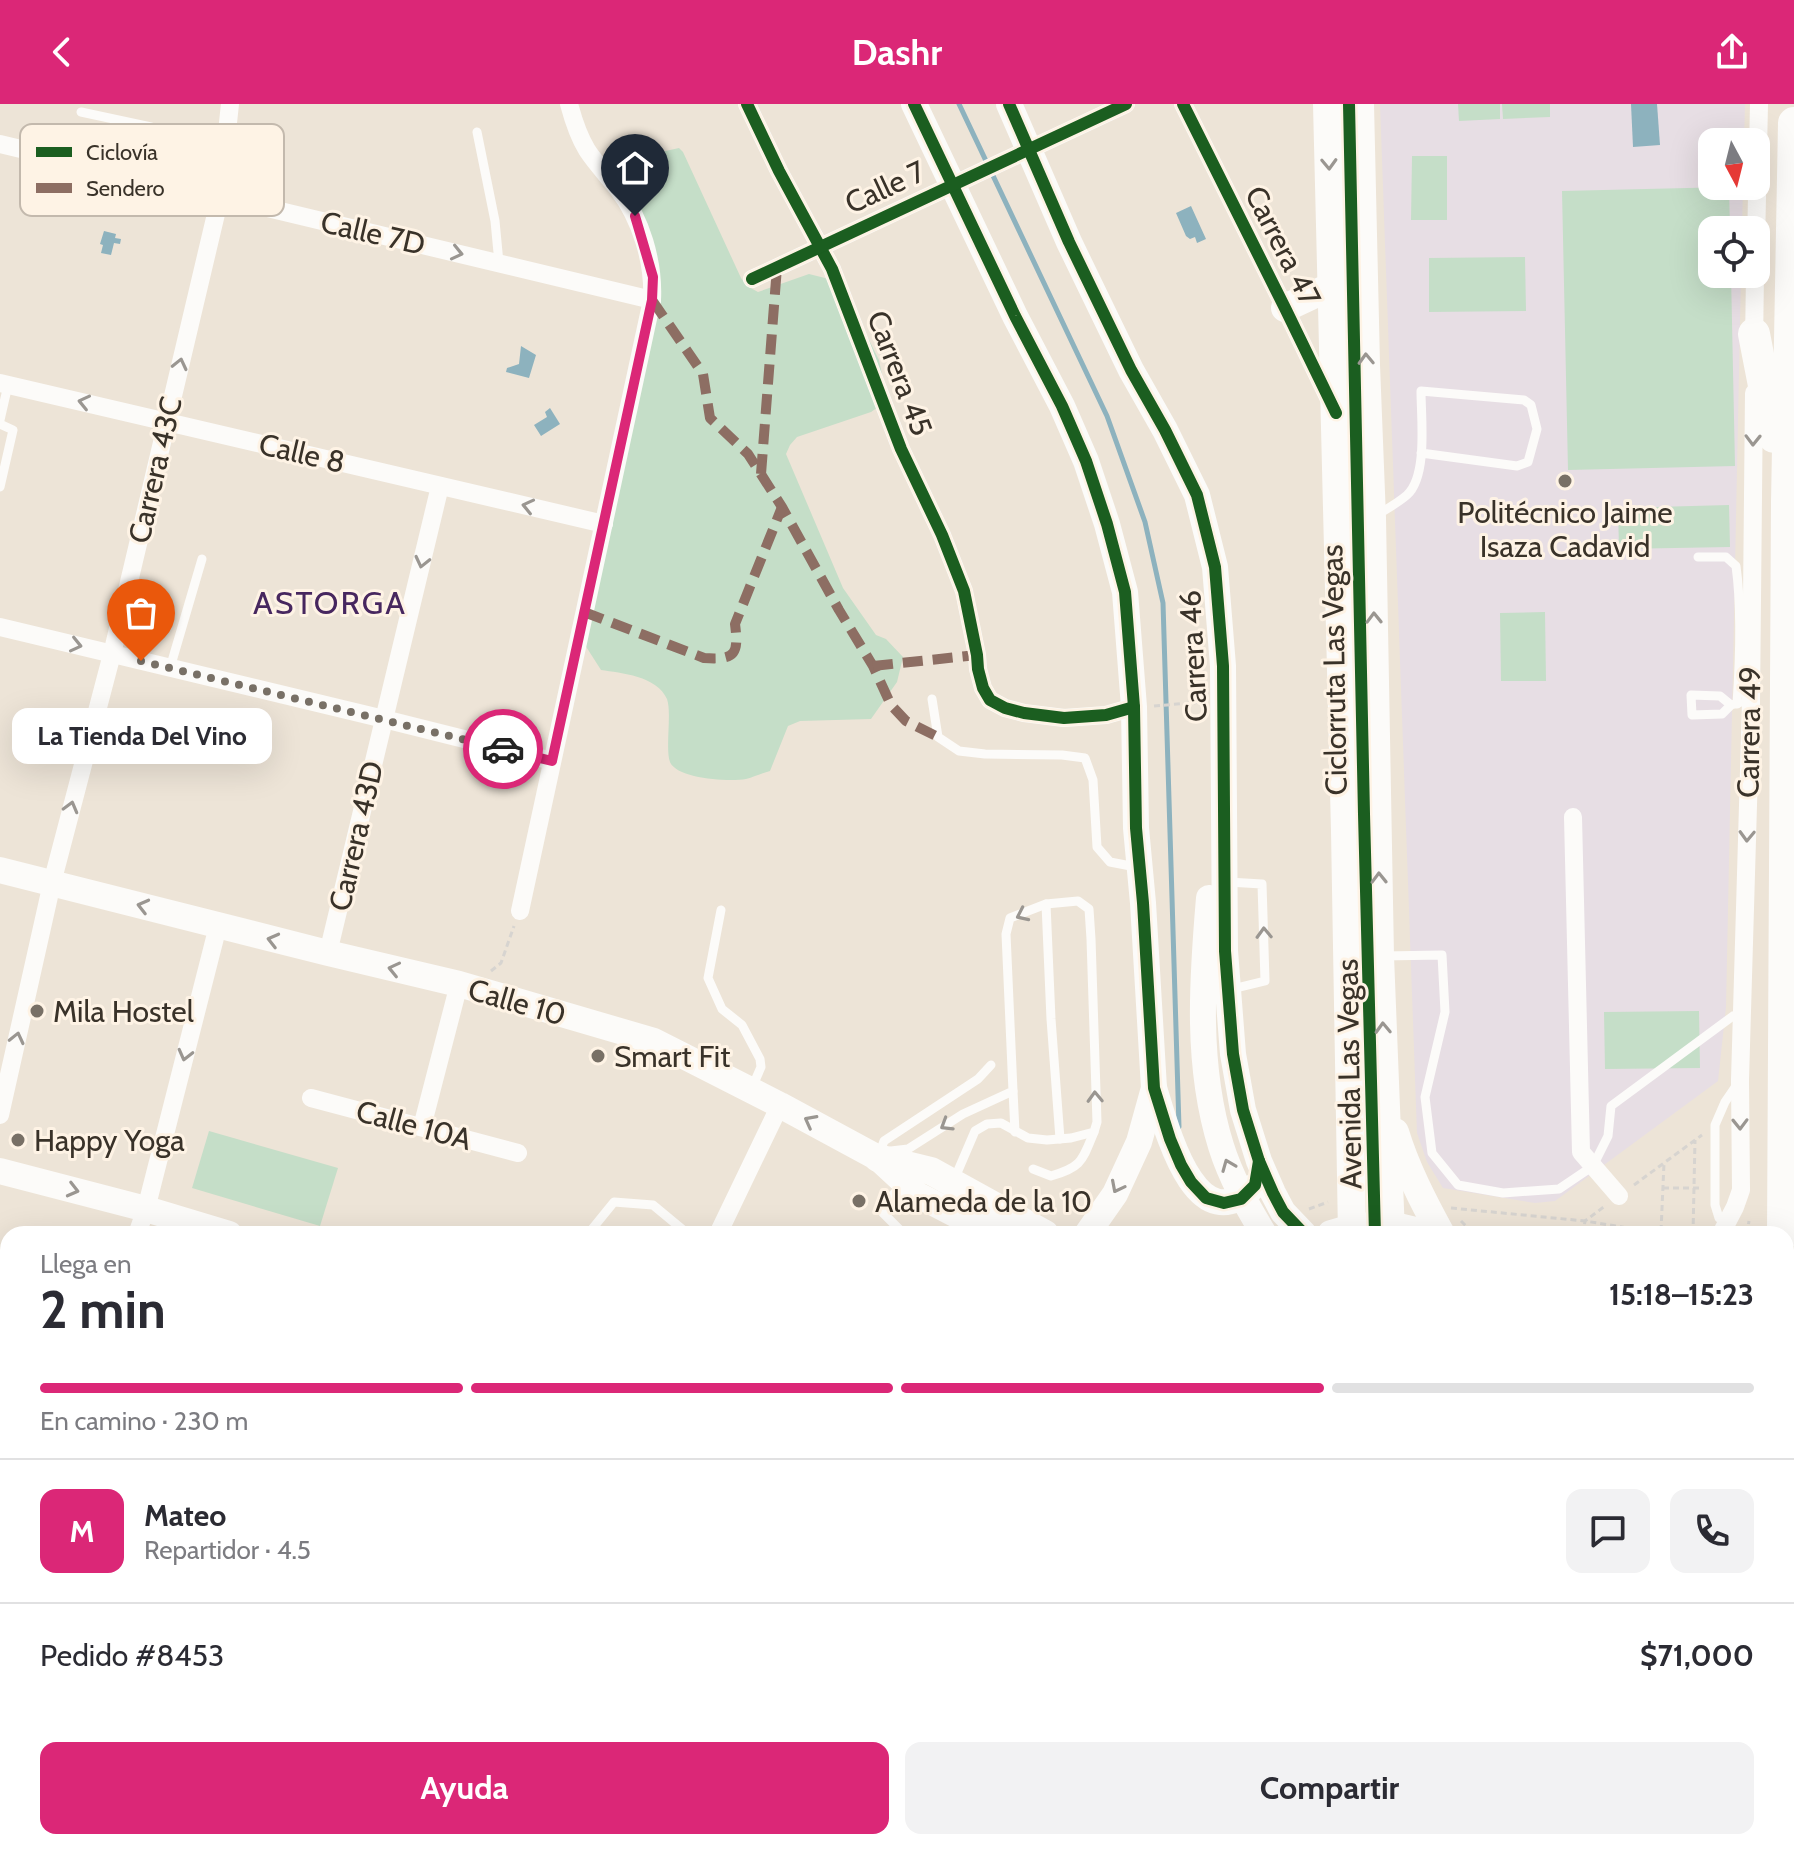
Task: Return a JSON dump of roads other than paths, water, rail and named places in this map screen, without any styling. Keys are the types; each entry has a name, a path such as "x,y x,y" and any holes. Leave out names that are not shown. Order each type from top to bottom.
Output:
{"highway":[{"path":"1783,1226 1787,502 1794,123"},
{"path":"1754,334 1787,502"}],"main road":[{"name":"Avenida Las Vegas","path":"1327,104 1336,413 1345,1226"},
{"name":"Avenida Las Vegas","path":"1360,104 1380,956 1390,1226"},
{"path":"1285,308 1332,286"},
{"path":"1385,1100 1402,1155 1437,1226"},
{"path":"871,1152 931,1171 1031,1226"}],"street":[{"name":"Carrera 43C","path":"228,124 230,104"},
{"path":"520,911 652,300 653,277 635,216 620,191 586,149 569,104"},
{"name":"Carrera 45","path":"747,104 832,269 901,449 942,535 964,591 978,669 990,700 1024,713 1064,718 1106,715 1143,707"},
{"name":"Carrera 46","path":"914,104 1086,461 1125,592 1143,707 1136,828 1154,1088 1139,1142 1115,1194 1093,1226"},
{"name":"Carrera 46","path":"1009,104 1018,154 1069,242 1131,370 1197,495 1215,567 1223,666 1225,951 1233,1054 1243,1110 1259,1161 1283,1212 1296,1226"},
{"name":"Calle 7","path":"752,279 1126,104"},
{"name":"Carrera 47","path":"1183,104 1336,413"},
{"path":"1757,216 1759,104"},
{"name":"Calle 7D","path":"0,144 20,149"},
{"name":"Calle 7D","path":"284,212 652,300"},
{"name":"Carrera 43C","path":"0,1115 52,883 112,654 216,216"},
{"name":"Carrera 49","path":"1725,1226 1741,1190 1739,704 1755,288"},
{"name":"Calle 8","path":"4,384 604,524"},
{"name":"Carrera 43D","path":"328,953 440,486"},
{"path":"0,627 552,761"},
{"path":"1224,796 1212,868 1204,955 1204,1054 1209,1102 1222,1149 1235,1182 1260,1226"},
{"path":"1573,817 1581,1152 1619,1196"},
{"name":"Calle 10","path":"0,870 459,984 654,1041 871,1152 918,1195 978,1226"},
{"path":"140,1226 218,926"},
{"path":"422,1127 459,984"},
{"path":"1154,1088 1181,1165 1206,1198 1224,1203 1241,1199 1255,1185 1259,1161"},
{"name":"Calle 10A","path":"311,1098 518,1153"},
{"path":"722,1226 780,1105"},
{"path":"0,1171 202,1226"}],"lane":[{"path":"81,112 137,124"},
{"path":"477,132 495,221 499,263"},
{"path":"0,487 13,430 0,422 4,384"},
{"path":"1372,518 1409,494 1417,478 1421,453 1421,391 1524,400 1531,405 1537,429 1528,462 1517,466 1421,453"},
{"path":"1698,557 1726,557 1736,566 1739,704"},
{"path":"170,668 202,559"},
{"path":"932,699 938,737 959,751 1085,758 1093,780 1097,847 1110,862 1139,867"},
{"path":"1224,882 1262,884 1265,981 1228,990"},
{"path":"1015,1132 1006,934 1010,918 1046,904 1078,901 1089,909 1097,1122 1082,1161 1067,1171 1051,1176 1033,1169"},
{"path":"1046,904 1060,1139"},
{"path":"721,910 708,978 722,1009 742,1025 760,1059 761,1067 751,1090"},
{"path":"1380,956 1442,955 1445,1012 1425,1097 1432,1153 1458,1185 1503,1193 1559,1189 1593,1166 1608,1136 1611,1106 1733,1016 1742,1014"},
{"path":"871,1152 978,1079 991,1065"},
{"path":"1723,1226 1715,1205 1715,1125 1725,1102 1740,1080"},
{"path":"871,1152 908,1149 963,1114 1013,1091"},
{"path":"953,1183 975,1131 987,1124 1001,1123 1028,1138 1071,1138 1094,1132"},
{"path":"896,1226 881,1207 904,1182"},
{"path":"594,1226 614,1202 653,1205 678,1226"}],"water":[{"path":"1631,104 1657,104 1660,145 1633,147"},
{"path":"1191,206 1206,239 1197,243 1195,237 1190,239 1186,236 1176,213"},
{"path":"104,231 121,239 120,244 114,243 111,255 101,253"},
{"path":"521,346 536,355 529,378 506,372 507,368 519,364"},
{"path":"550,408 560,424 541,436 534,425 547,417 545,412"}],"waterway":[{"path":"959,104 1107,416 1145,522 1163,603 1179,1127"}],"place":[{"name":"Politécnico Jaime Isaza Cadavid","path":"1565,481"},
{"name":"La Tienda Del Vino","path":"141,661"},
{"name":"Mila Hostel","path":"37,1011"},
{"name":"Smart Fit","path":"598,1056"},
{"name":"Happy Yoga","path":"18,1140"},
{"name":"Alameda de la 10","path":"859,1201"}],"district":[{"name":"ASTORGA","path":"330,602"}]}
